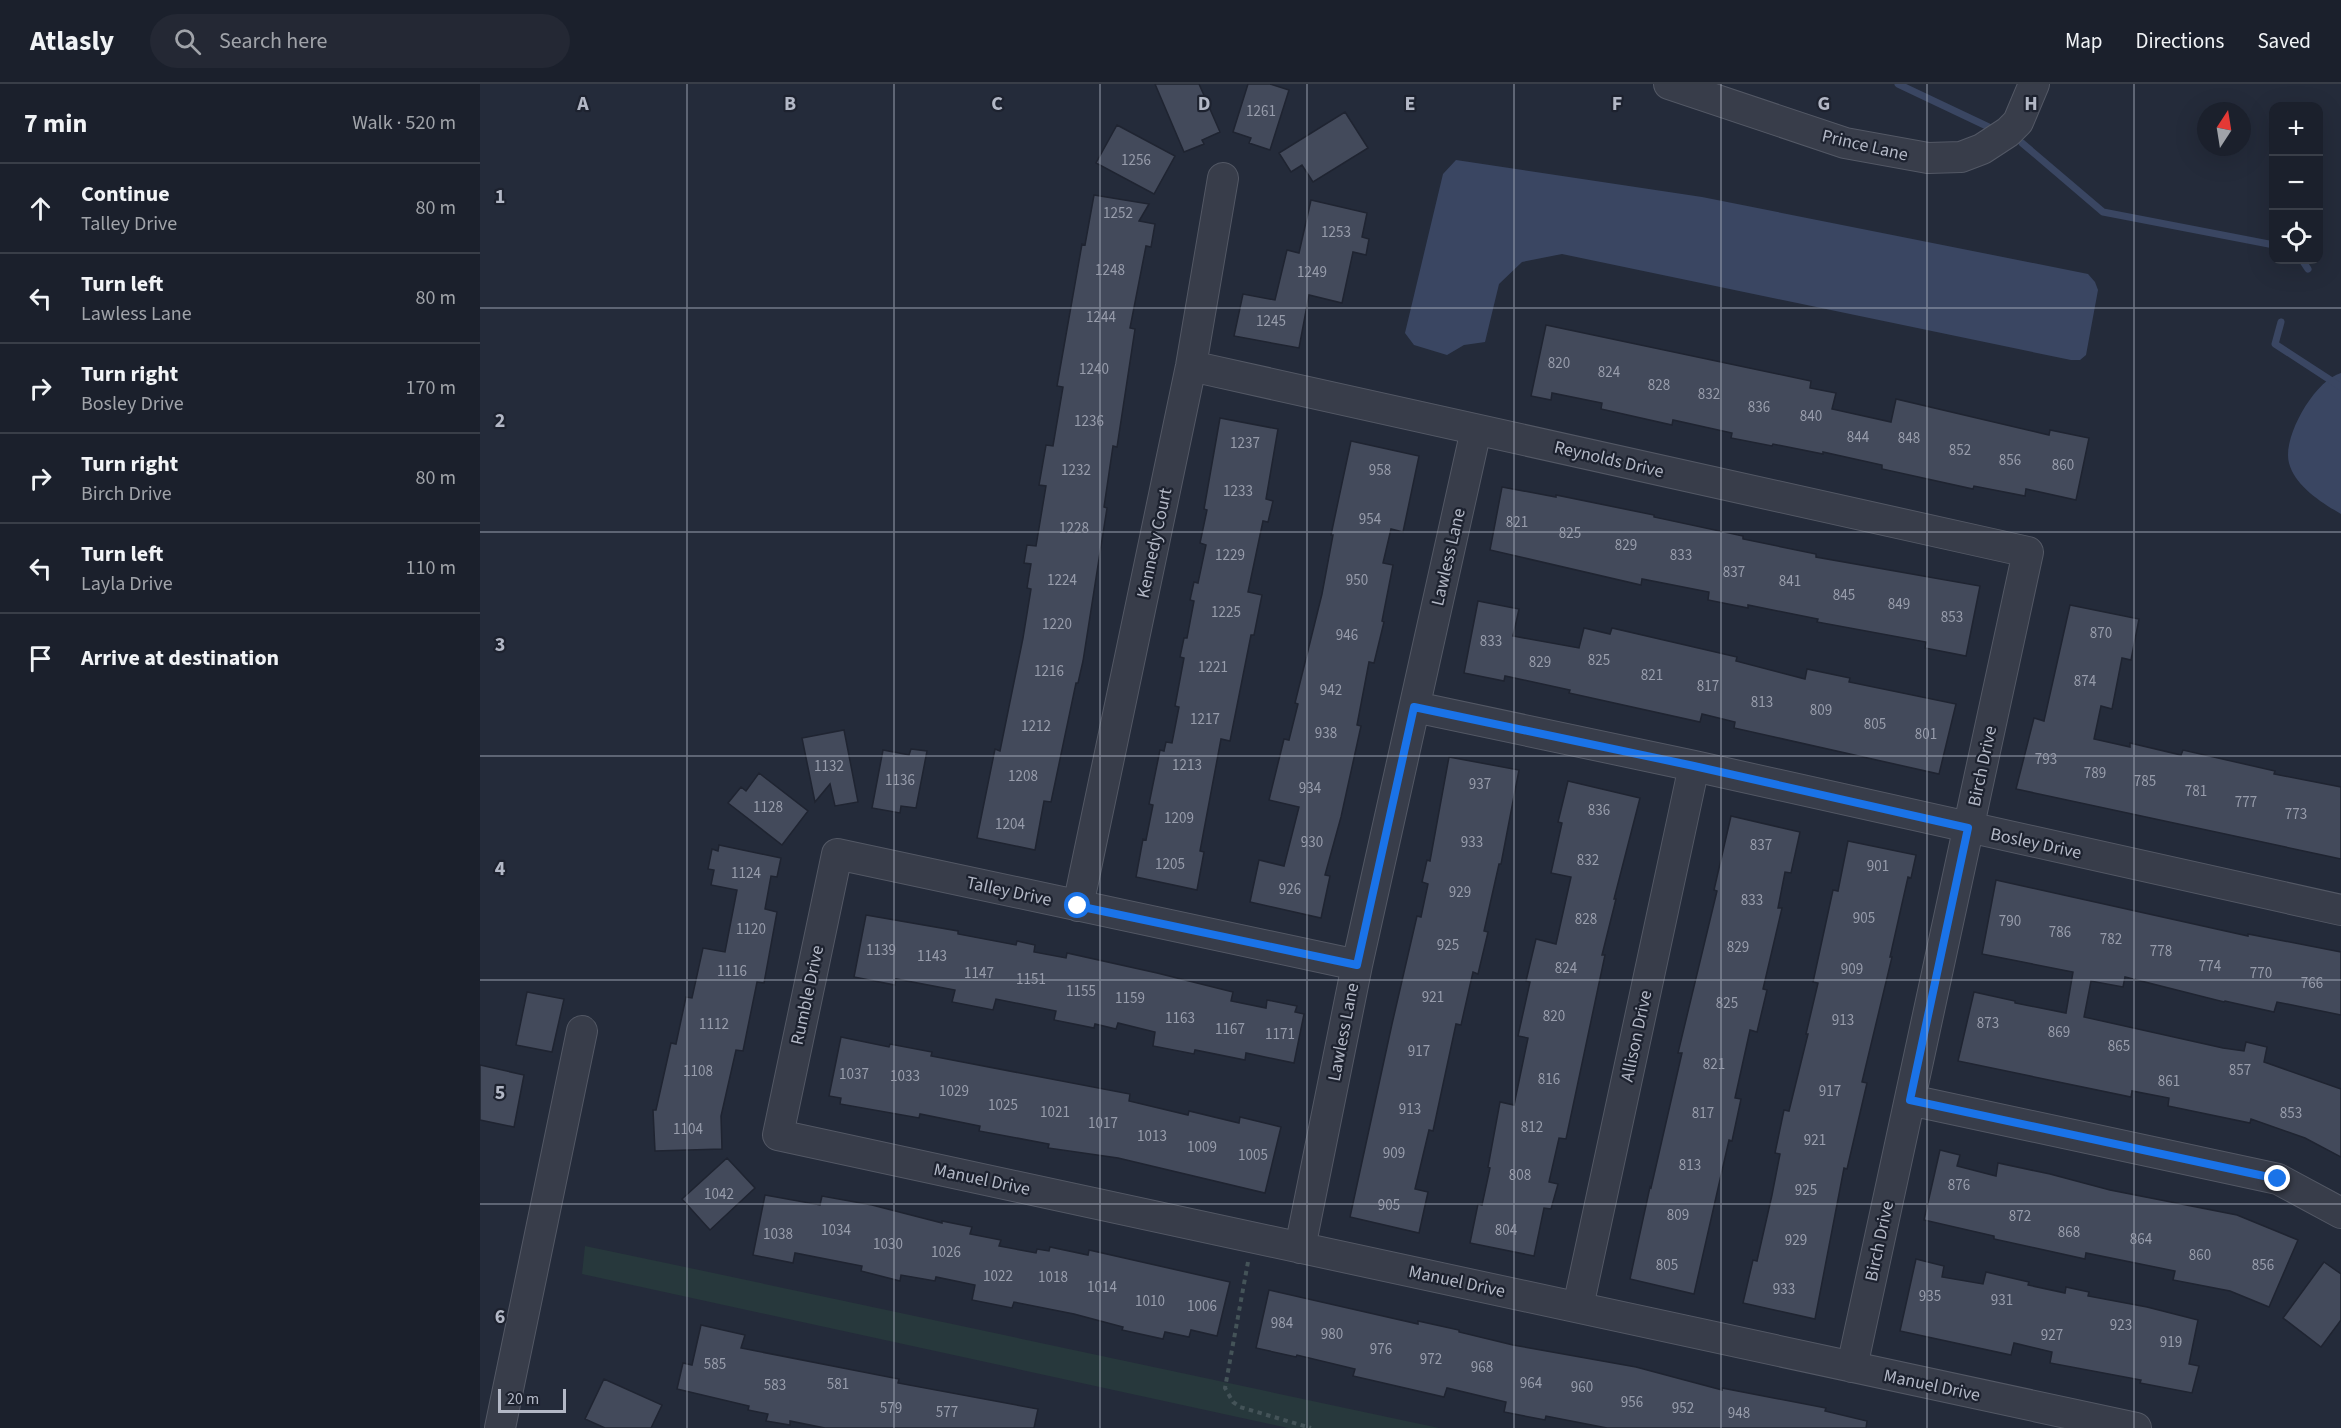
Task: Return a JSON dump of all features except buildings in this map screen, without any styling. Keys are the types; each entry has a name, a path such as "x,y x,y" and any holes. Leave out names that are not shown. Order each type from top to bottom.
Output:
{"street":[{"name":"Prince Lane","path":"1669,84 1845,143 1928,158 1961,157 1982,148 2008,132 2018,122 2034,84"},
{"name":"Kennedy Court","path":"1078,906 1191,366 1223,178"},
{"name":"Reynolds Drive","path":"1191,366 2028,552"},
{"name":"Lawless Lane","path":"1300,1248 1357,965 1476,430"},
{"name":"Birch Drive","path":"1852,1367 2028,552"},
{"name":"Bosley Drive","path":"1414,707 1694,766 2341,910"},
{"name":"Allison Drive","path":"1578,1306 1694,766"},
{"name":"Talley Drive","path":"837,854 1357,965"},
{"name":"Rumble Drive","path":"778,1136 837,854"},
{"path":"500,1428 582,1031"},
{"path":"1910,1100 2278,1179 2341,1213"},
{"name":"Manuel Drive","path":"778,1136 1578,1306 2136,1428"}],"path":[{"path":"1252,1238 1225,1388 1233,1402 1240,1407 1311,1428"}],"shaded area":[{"path":"585,1246 1439,1428 1288,1428 582,1274"}],"water":[{"path":"1456,160 1702,197 2088,274 2098,290 2086,355 2080,360 2071,360 1562,254 1522,262 1499,284 1485,342 1464,345 1447,355 1414,345 1405,333 1443,174"},
{"path":"2341,373 2341,514 2318,499 2297,479 2289,463 2288,452 2296,425 2311,398 2321,386"}],"waterway":[{"path":"1898,84 1995,130"},
{"path":"2022,143 2103,212 2269,244"},
{"path":"2305,264 2308,269"},
{"path":"2281,322 2275,344 2341,387"}],"route":[{"path":"1078,906 1357,965 1414,707 1694,766 1968,828 1910,1100 2278,1179"}]}
